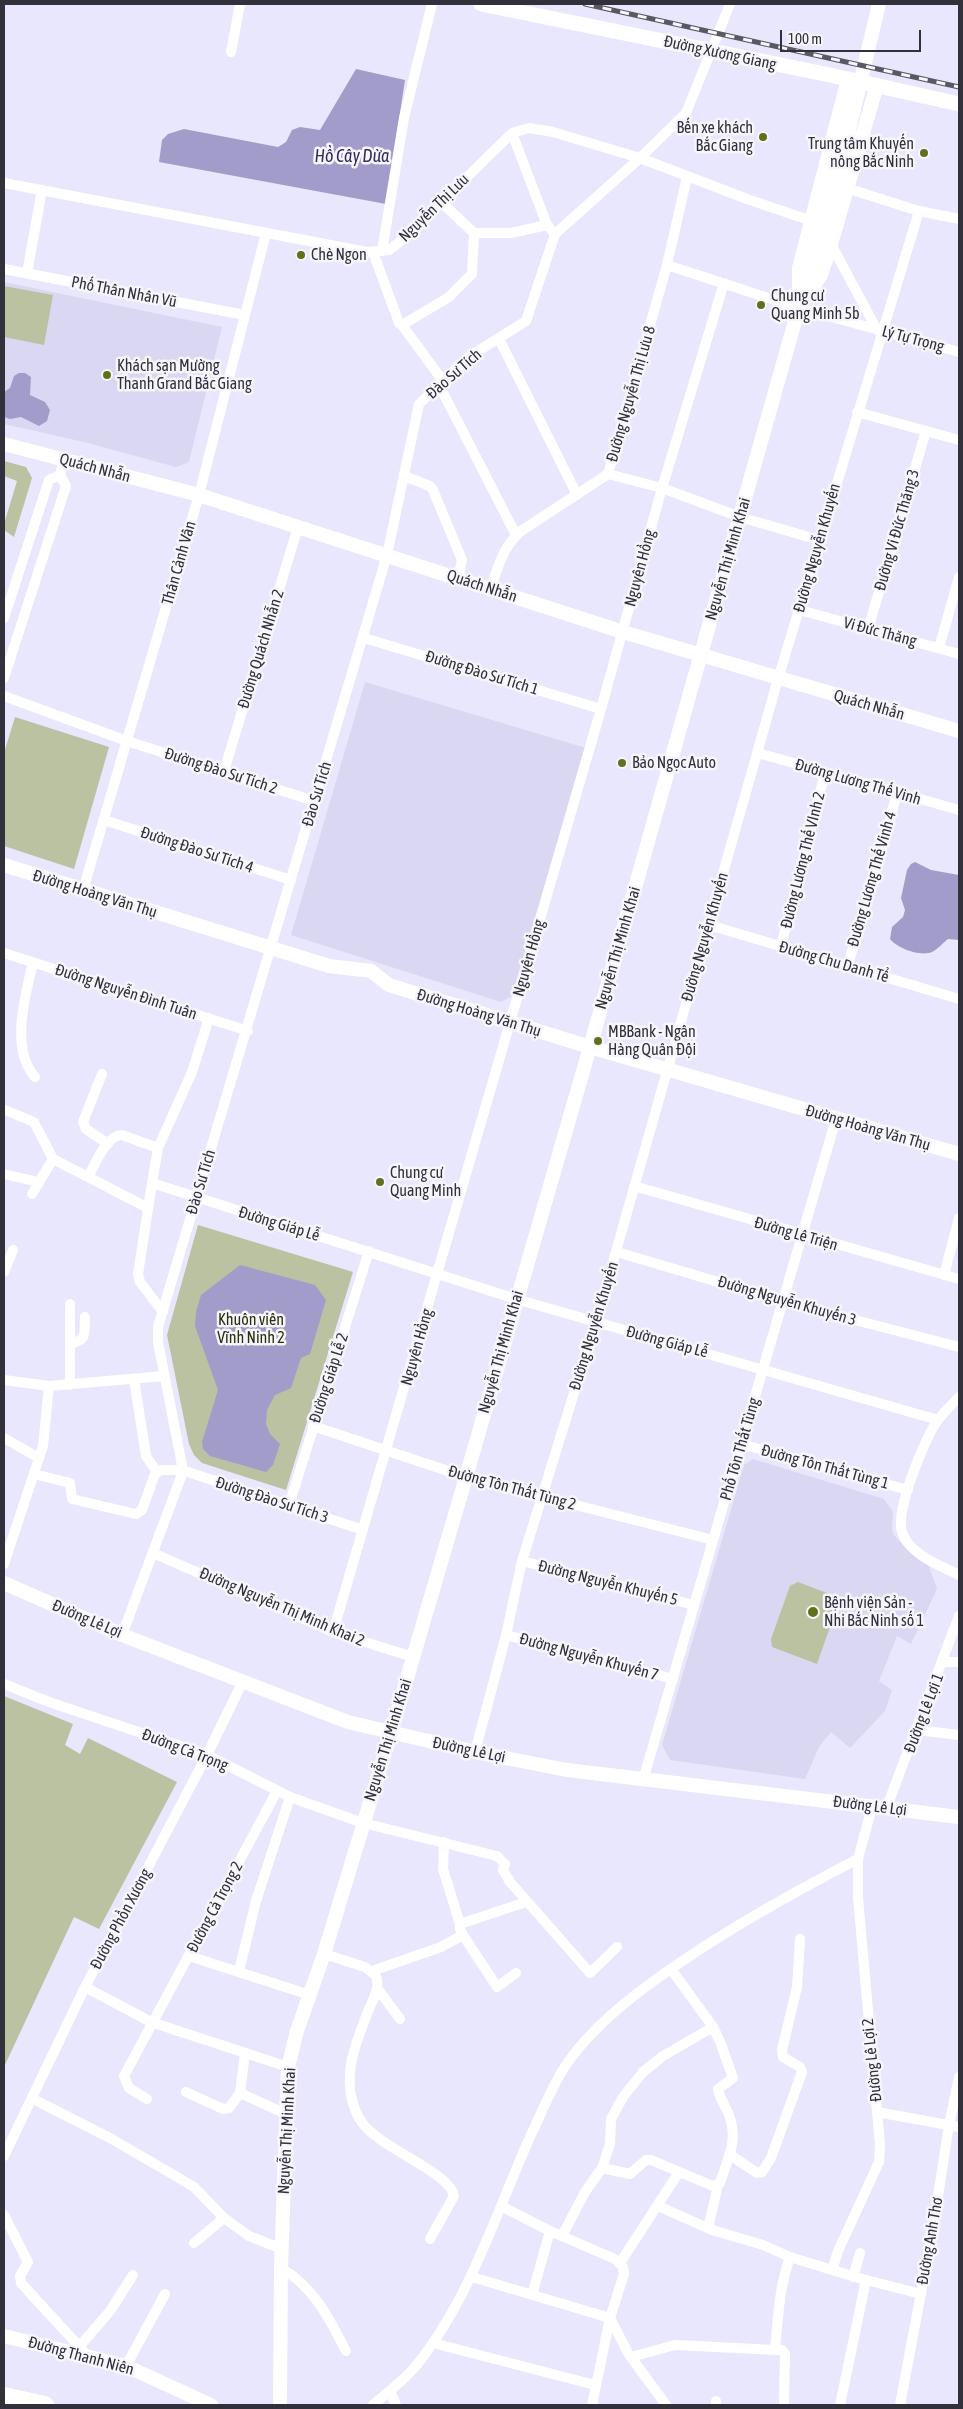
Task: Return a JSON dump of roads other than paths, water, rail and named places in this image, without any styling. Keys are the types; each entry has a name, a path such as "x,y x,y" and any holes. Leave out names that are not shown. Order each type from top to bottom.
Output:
{"highway":[{"path":"4,2396 45,2405"}],"main road":[{"name":"Nguyễn Thị Minh Khai","path":"280,2405 281,2268 288,2067 391,1733 590,1047 849,130 879,4"},
{"name":"Đường Xương Giang","path":"492,5 877,85 959,104"},
{"path":"799,308 798,268 812,221 848,79"},
{"path":"799,308 820,275 831,244 877,85"},
{"name":"Quách Nhẫn","path":"4,444 199,495 623,632 959,731"},
{"name":"Đường Hoàng Văn Thụ","path":"4,865 270,949 329,966 371,971 389,985 590,1047 959,1154"},
{"name":"Đường Lê Lợi","path":"4,1583 242,1683 348,1722 391,1733 567,1770 959,1817"},
{"name":"Đường Thanh Niên","path":"4,2336 82,2351 126,2366 211,2405"}],"street":[{"path":"230,52 240,4"},
{"path":"432,4 404,118 378,251 399,323 441,383 516,535"},
{"path":"730,4 686,113 640,158 555,234 547,225 512,133 528,128 553,132 640,158 687,177 812,221"},
{"name":"Nguyễn Thị Lưu","path":"378,251 388,250 406,236 512,133"},
{"name":"Đường Nguyễn Thị Lưu 8","path":"491,588 503,552 516,535 608,474 666,265 687,177"},
{"path":"4,182 266,233 378,251"},
{"path":"846,188 919,211 959,219"},
{"path":"27,273 42,190"},
{"path":"441,202 474,233 511,233 547,225"},
{"name":"Đường Nguyễn Khuyến","path":"475,1752 506,1635 522,1561 617,1252 666,1069 709,925 778,679 800,610 818,540 857,412 879,330 919,211"},
{"name":"Thân Cảnh Vân","path":"83,890 199,495 266,233"},
{"path":"402,325 448,297 468,279 473,269 474,233"},
{"name":"Đào Sư Tích","path":"122,1634 182,1477 157,1336 196,1198 248,1031 270,949 364,638 387,555 418,408 467,358 523,324 529,317 555,234"},
{"path":"831,244 879,330"},
{"name":"Lý Tự Trọng","path":"666,265 799,308 959,352"},
{"name":"Phố Thân Nhân Vũ","path":"4,269 245,314"},
{"name":"Nguyên Hồng","path":"333,1632 439,1273 623,632 662,488 724,283"},
{"path":"499,339 576,495"},
{"path":"857,412 959,440"},
{"name":"Đường Vi Đức Thăng 3","path":"868,629 926,431"},
{"path":"4,678 66,486 60,475 64,460"},
{"path":"608,474 662,488 740,518 818,540"},
{"path":"4,618 49,480 60,475"},
{"path":"404,476 430,486 433,490 462,560 458,578"},
{"name":"Đường Quách Nhẫn 2","path":"224,771 298,527"},
{"path":"939,648 959,577"},
{"name":"Vi Đức Thăng","path":"800,610 959,654"},
{"name":"Đường Đào Sư Tích 1","path":"364,638 601,709"},
{"name":"Đường Đào Sư Tích 2","path":"4,696 127,741 314,801"},
{"name":"Đường Lương Thế Vinh","path":"758,753 897,794 959,810"},
{"name":"Đường Lương Thế VInh 2","path":"781,946 825,773"},
{"name":"Đường Lương Thế Vinh 4","path":"848,965 897,794"},
{"name":"Đường Đào Sư Tích 4","path":"104,820 291,880"},
{"name":"Đường Chu Danh Tể","path":"709,925 959,999"},
{"name":"Đường Nguyễn Đình Tuân","path":"4,953 248,1031"},
{"path":"33,963 25,996 21,1051 35,1076"},
{"path":"163,1312 140,1282 138,1274 148,1208 158,1148 192,1072 209,1018"},
{"path":"102,1074 83,1122 86,1128 108,1144"},
{"path":"5,1110 34,1122 53,1159 148,1208"},
{"name":"Phố Tôn Thất Tùng","path":"643,1780 836,1119"},
{"path":"88,1178 112,1138 122,1135 158,1148"},
{"path":"32,1194 53,1159"},
{"path":"4,1174 38,1182"},
{"name":"Đường Giáp Lễ","path":"152,1183 516,1299 763,1368 938,1420"},
{"name":"Đường Lê Triện","path":"634,1186 959,1280"},
{"path":"944,1275 959,1218"},
{"path":"4,1272 13,1250"},
{"name":"Đường Giáp Lễ 2","path":"289,1505 369,1251"},
{"name":"Đường Nguyễn Khuyến 3","path":"617,1252 782,1301 959,1347"},
{"path":"70,1304 70,1385"},
{"path":"70,1344 84,1338 85,1318"},
{"path":"4,1380 49,1386 164,1376"},
{"path":"134,1379 146,1456 157,1472"},
{"path":"4,1564 46,1434 49,1386"},
{"path":"959,1397 938,1420 927,1439 908,1490 901,1523 902,1533 920,1555 959,1575"},
{"name":"Đường Tôn Thất Tùng 2","path":"313,1426 386,1452 466,1477 714,1540"},
{"path":"4,1438 39,1458"},
{"name":"Đường Tôn Thất Tùng 1","path":"741,1444 908,1490"},
{"path":"157,1472 182,1470"},
{"name":"Đường Đào Sư Tích 3","path":"182,1470 363,1530"},
{"path":"34,1474 70,1484 72,1499 136,1514 142,1510 157,1472"},
{"name":"Đường Nguyễn Thị Minh Khai 2","path":"152,1553 333,1632 413,1657"},
{"name":"Đường Nguyễn Khuyến 5","path":"522,1561 694,1605"},
{"name":"Đường Lê Lợi 1","path":"886,1809 944,1662 959,1616"},
{"name":"Đường Nguyễn Khuyến 7","path":"506,1635 673,1679"},
{"path":"944,1662 959,1662"},
{"name":"Đường Phồn Xương","path":"4,2156 33,2099 85,1986 207,1755 242,1683"},
{"name":"Đường Cả Trọng","path":"4,1684 59,1705 207,1755 290,1798 363,1823 488,1853 502,1860 505,1875 526,1902"},
{"path":"917,1730 959,1735"},
{"name":"Đường Cả Trọng 2","path":"147,2100 129,2088 124,2076 151,2022 189,1956 277,1791"},
{"path":"239,1971 256,1901 290,1798"},
{"name":"Đường Lê Lợi 2","path":"832,2270 838,2251 879,2162 877,2112 861,1950 858,1859 872,1806"},
{"path":"444,1842 443,1869 462,1930 497,1986 516,1973"},
{"path":"373,2405 413,2368 433,2343 472,2277 549,2097 567,2064 588,2036 634,1995 743,1920 858,1859"},
{"path":"324,1954 372,1971 441,1947 462,1930 526,1902 590,1973 617,1947"},
{"path":"729,2154 758,2173 762,2172 771,2158 802,2072 800,2067 783,2057 782,2050 796,1987 800,1939"},
{"path":"189,1956 310,1995"},
{"path":"671,1969 713,2027 733,2078 718,2090 733,2127 734,2145 718,2185 709,2224 712,2230"},
{"path":"372,1971 378,1982 377,1988 358,2037 349,2074 349,2086 359,2119 371,2135 409,2157 446,2183 453,2191 454,2196 430,2239"},
{"path":"85,1986 151,2022 288,2067"},
{"path":"377,1988 400,2019"},
{"path":"562,2236 585,2192 602,2168 610,2144 611,2119 623,2097 643,2072 663,2056 713,2027"},
{"path":"186,2092 223,2109 229,2108 240,2093 245,2052"},
{"name":"Đường Anh Thơ","path":"900,2405 954,2126 959,2077"},
{"path":"240,2093 286,2114"},
{"path":"33,2099 110,2138 194,2187 224,2218 249,2236 282,2249"},
{"path":"877,2112 954,2126"},
{"path":"602,2168 630,2174 646,2160 651,2160 713,2186 718,2185"},
{"path":"620,2263 679,2172"},
{"path":"501,2206 620,2263 624,2274 610,2318 592,2405"},
{"path":"658,2206 712,2230 763,2245 790,2257 853,2277 921,2294"},
{"path":"4,2215 28,2262 20,2276 21,2283 82,2351 133,2275"},
{"path":"194,2243 224,2218"},
{"path":"532,2295 550,2231"},
{"path":"853,2277 860,2254"},
{"path":"775,2350 779,2295 790,2257"},
{"path":"281,2268 294,2276 320,2303 346,2351"},
{"path":"472,2277 610,2318 631,2357 666,2405"},
{"path":"840,2405 866,2280"},
{"path":"126,2366 165,2294"},
{"path":"433,2343 595,2385"},
{"path":"631,2357 675,2345 782,2350 785,2354 784,2405"},
{"path":"390,2391 396,2405"}],"water":[{"name":"Hồ Cây Dừa","path":"356,69 405,80 386,204 159,162 162,140 168,134 184,129 278,147 286,142 292,130 300,127 320,130"},
{"path":"19,373 25,373 31,377 30,395 45,402 50,410 47,421 39,426 21,417 10,419 4,417 4,392 10,388 14,376"},
{"path":"915,862 931,870 959,875 959,940 948,939 934,951 927,953 909,951 898,946 890,939 892,927 903,917 905,910 901,898 907,870"},
{"path":"240,1265 315,1285 326,1300 310,1354 301,1358 291,1388 275,1395 267,1410 266,1424 270,1434 280,1444 273,1465 266,1472 210,1456 203,1449 202,1442 218,1390 195,1326 196,1312 201,1295"}],"railway":[{"path":"585,4 959,87"}],"place":[{"name":"Bến xe khách Bắc Giang","path":"763,137"},
{"name":"Trung tâm Khuyến nông Bắc Ninh","path":"924,153"},
{"name":"Chè Ngon","path":"301,255"},
{"name":"Chung cư Quang Minh 5b","path":"761,305"},
{"name":"Khách sạn Mường Thanh Grand Bắc Giang","path":"107,375"},
{"name":"Bảo Ngọc Auto","path":"622,763"},
{"name":"MBBank - Ngân Hàng Quân Đội","path":"598,1041"},
{"name":"Chung cư Quang Minh","path":"380,1182"},
{"name":"Bệnh viện Sản - Nhi Bắc Ninh số 1","path":"813,1612"}],"park label":[{"name":"Khuôn viên Vĩnh Ninh 2","path":"251,1329"}]}
